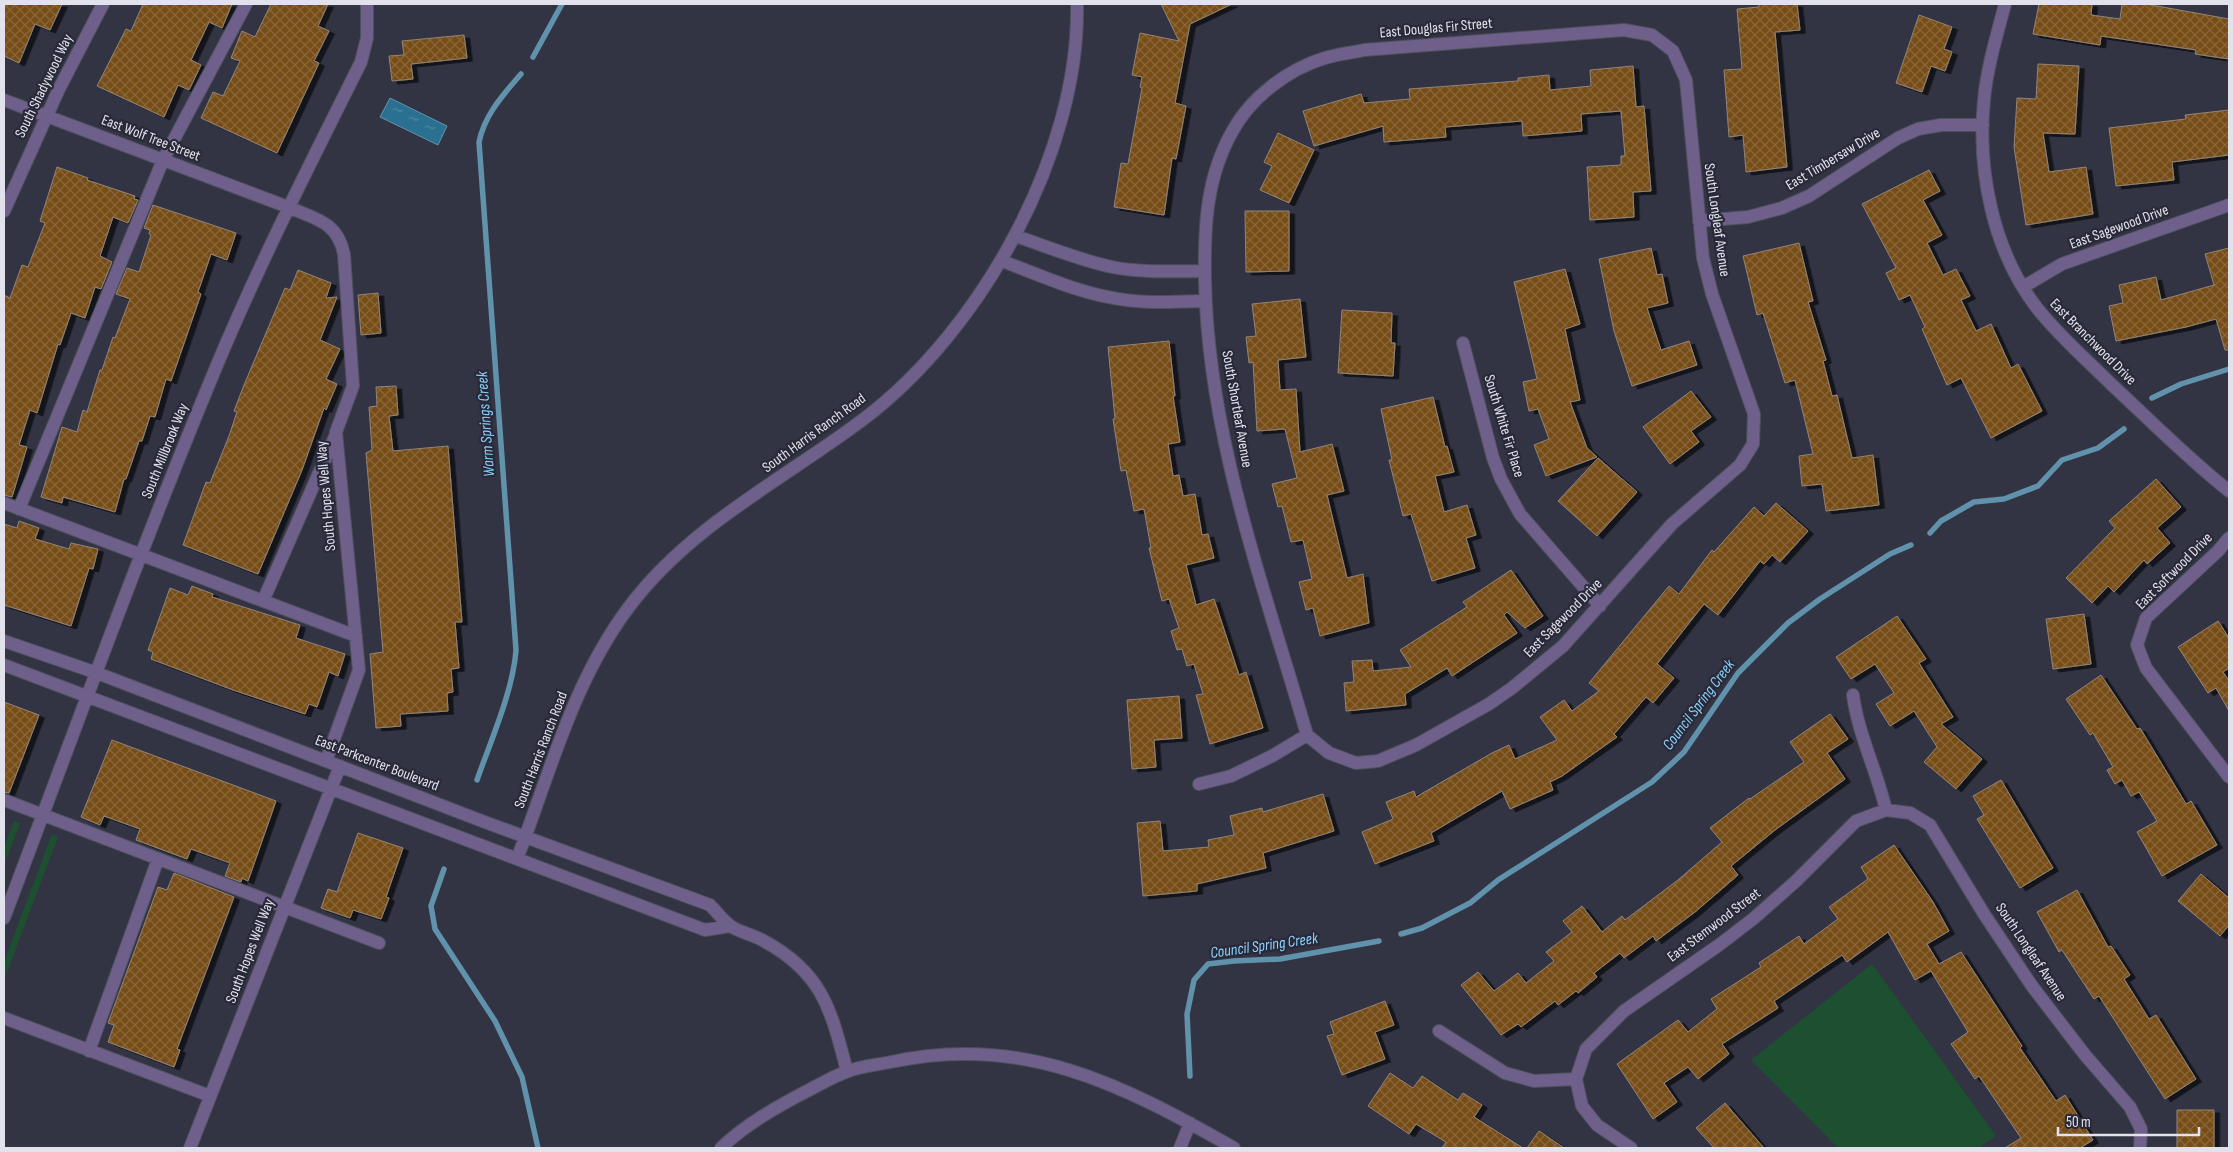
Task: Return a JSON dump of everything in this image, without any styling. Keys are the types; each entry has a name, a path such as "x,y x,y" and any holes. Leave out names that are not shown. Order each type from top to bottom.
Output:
{"street":[{"name":"South Shadywood Way","path":"4,211 47,116 103,4"},
{"path":"19,509 163,160 246,4"},
{"name":"South Millbrook Way","path":"4,918 140,555 218,364 288,207 361,62 367,38 368,4"},
{"name":"South Harris Ranch Road","path":"517,859 572,707 595,659 630,606 669,563 710,526 867,417 916,374 949,335 1002,260 1016,236 1056,135 1074,53 1077,4"},
{"name":"East Branchwood Drive","path":"2005,4 1988,74 1983,125 1988,193 1998,233 2012,266 2036,307 2055,329 2170,440 2229,491"},
{"name":"East Douglas Fir Street","path":"1262,95 1302,67 1325,58 1364,50 1624,30"},
{"name":"South Longleaf Avenue","path":"1624,30 1652,34 1673,51 1686,80 1703,258 1712,294 1754,414 1753,444"},
{"name":"South Shortleaf Avenue","path":"1262,95 1247,110 1232,131 1214,169 1208,192 1204,270 1205,301 1212,374 1239,506 1307,735"},
{"name":"East Wolf Tree Street","path":"4,100 288,207"},
{"name":"East Timbersaw Drive","path":"1699,221 1748,217 1782,208 1809,196 1898,138 1918,129 1941,125 1983,125"},
{"name":"East Sagewood Drive","path":"2023,287 2062,264 2229,205"},
{"name":"South Hopes Well Way","path":"288,207 331,228 341,240 344,254 353,386 336,432 359,670 326,761"},
{"path":"1016,236 1084,260 1113,267 1161,272 1204,270"},
{"path":"1002,260 1081,290 1110,298 1158,302 1205,301"},
{"name":"South White Fir Place","path":"1463,343 1501,479 1520,514 1600,606"},
{"path":"262,601 336,432"},
{"name":"East Sagewood Drive","path":"1307,735 1329,753 1356,763 1378,761 1416,745 1465,719 1512,688 1562,646 1672,524 1740,465 1753,444"},
{"path":"4,503 356,636"},
{"name":"East Softwood Drive","path":"2229,538 2218,551 2146,618 2137,645 2146,668 2229,777"},
{"name":"East Parkcenter Boulevard","path":"4,641 96,673 525,837 710,905 730,926 763,940 800,964 824,998 837,1032 847,1071"},
{"path":"4,665 705,930 730,926"},
{"path":"1854,694 1855,708 1886,810"},
{"path":"1199,784 1231,776 1272,756 1307,735"},
{"name":"South Hopes Well Way","path":"190,1148 340,766"},
{"path":"4,800 379,943"},
{"name":"South Longleaf Avenue","path":"1886,810 1910,813 1930,825 1984,914 2032,986 2085,1055 2130,1107 2141,1129 2140,1148"},
{"name":"East Stemwood Street","path":"1576,1079 1586,1049 1624,1011 1753,919 1796,881 1856,821 1886,810"},
{"path":"89,1051 158,859"},
{"path":"4,1018 210,1096"},
{"path":"1439,1031 1505,1073 1534,1081 1576,1079 1582,1106 1597,1125 1631,1148"},
{"path":"721,1148 733,1137 781,1105 847,1071 914,1056 954,1053 996,1054 1030,1059 1074,1070 1128,1091 1234,1148"},
{"path":"1180,1148 1190,1123"}],"green space":[{"path":"14,821 20,823 4,866 4,847"},
{"path":"52,834 58,837 4,980 4,962"},
{"path":"1872,964 1996,1136 1978,1148 1838,1148 1751,1060"}],"water":[{"path":"390,98 447,126 438,145 380,117"}],"building":[{"path":"4,4 62,4 50,30 35,24 19,63 4,56"},
{"path":"143,4 232,4 222,28 209,22 191,60 201,65 189,90 178,85 164,117 97,86 126,29 131,31"},
{"path":"271,4 328,4 318,26 329,31 314,61 319,63 277,153 201,118 213,92 223,96 240,61 231,58 242,31 255,37"},
{"path":"1161,4 1232,4 1190,24 1175,103 1186,106 1176,159 1172,158 1164,215 1114,207 1121,163 1128,164 1142,88 1140,87 1142,77 1132,75 1140,33 1179,41"},
{"path":"1759,4 1797,4 1800,30 1775,32 1787,167 1746,172 1743,135 1729,137 1724,70 1742,69 1737,9 1759,7"},
{"path":"2039,4 2092,4 2091,15 2120,19 2122,4 2146,4 2229,19 2229,59 2195,54 2196,50 2101,36 2100,45 2033,34"},
{"path":"1919,15 1952,27 1944,49 1952,52 1945,71 1931,66 1922,92 1896,83"},
{"path":"464,35 467,58 411,64 413,79 392,81 389,56 404,55 402,41"},
{"path":"2038,64 2079,66 2075,134 2043,133 2049,172 2086,167 2093,214 2026,225 2014,147 2017,98 2036,99"},
{"path":"1633,66 1636,107 1644,106 1651,191 1633,192 1634,217 1590,220 1587,167 1621,165 1621,156 1625,156 1621,111 1581,114 1582,131 1523,136 1522,121 1445,127 1446,137 1384,142 1383,126 1314,146 1303,111 1361,94 1364,103 1410,99 1409,89 1518,81 1518,78 1549,75 1550,90 1591,86 1590,70"},
{"path":"2229,110 2229,155 2172,162 2174,180 2116,186 2109,128 2186,119 2185,115"},
{"path":"1278,133 1314,150 1289,203 1260,190 1272,166 1264,162"},
{"path":"57,167 88,178 87,180 135,196 134,199 138,200 128,223 113,217 100,256 112,262 101,289 95,287 85,318 71,313 60,345 58,344 37,413 30,410 19,445 27,447 12,497 4,495 4,295 10,298 22,265 28,267 45,223 40,221"},
{"path":"1929,170 1940,191 1923,200 1942,235 1927,243 1943,275 1956,269 1970,296 1961,300 1976,331 1991,324 2011,368 2018,364 2042,411 1991,438 1961,378 1947,385 1922,329 1925,327 1910,295 1899,300 1886,273 1896,268 1862,204"},
{"path":"153,205 236,233 227,260 211,254 198,292 201,294 171,381 166,379 155,417 150,416 142,441 139,441 126,479 124,479 115,512 63,497 62,503 41,497 62,427 77,432 83,410 87,412 100,370 102,370 113,337 115,338 130,299 116,294 127,268 139,272 151,235 149,234 150,230 144,228"},
{"path":"1245,211 1289,211 1289,271 1246,272"},
{"path":"1799,243 1813,301 1808,302 1826,360 1823,361 1832,396 1837,395 1852,458 1873,455 1879,505 1826,511 1822,484 1802,486 1799,456 1813,454 1795,380 1785,383 1763,313 1757,315 1743,256"},
{"path":"1651,248 1657,275 1662,274 1668,303 1647,308 1661,350 1689,341 1697,365 1632,386 1614,331 1599,259"},
{"path":"2229,248 2229,350 2225,350 2216,319 2116,341 2109,306 2123,303 2119,285 2156,277 2161,300 2214,285 2205,254"},
{"path":"1565,269 1580,324 1565,329 1580,400 1570,402 1587,448 1597,457 1546,476 1534,445 1549,439 1538,409 1529,411 1523,382 1537,379 1514,282"},
{"path":"298,270 331,283 326,298 337,297 320,340 340,349 326,379 337,384 326,410 324,408 302,470 258,574 183,545 206,482 210,483 229,436 237,412 234,411 244,385 285,288 290,290"},
{"path":"378,293 381,333 361,335 358,295"},
{"path":"1300,299 1306,357 1278,360 1280,390 1296,389 1300,452 1332,444 1344,491 1327,495 1347,578 1363,574 1369,623 1320,636 1313,608 1306,610 1299,582 1312,579 1303,540 1291,542 1282,506 1278,507 1272,484 1297,478 1285,429 1257,431 1253,362 1249,363 1246,337 1256,336 1252,304"},
{"path":"1342,310 1392,313 1391,343 1395,343 1393,376 1338,373"},
{"path":"1169,341 1175,396 1173,396 1180,442 1168,444 1173,476 1179,475 1183,496 1195,494 1202,535 1208,534 1214,558 1186,565 1196,605 1214,599 1239,675 1246,672 1263,728 1210,744 1196,695 1203,694 1194,664 1187,666 1182,649 1177,650 1171,631 1179,628 1169,599 1162,601 1149,548 1151,548 1144,509 1134,511 1126,470 1121,471 1113,419 1115,419 1108,347"},
{"path":"396,386 398,415 389,416 393,451 448,446 462,622 455,622 459,668 451,669 453,692 447,693 448,711 400,714 401,726 376,728 370,654 383,652 366,453 372,450 369,407 377,406 376,387"},
{"path":"1691,391 1711,417 1691,431 1699,442 1670,464 1643,427"},
{"path":"1433,397 1445,447 1447,446 1454,472 1435,476 1444,512 1467,505 1476,535 1466,538 1475,568 1432,581 1411,514 1403,516 1389,460 1392,460 1381,409"},
{"path":"1598,458 1637,492 1597,536 1558,501"},
{"path":"2156,479 2181,507 2157,528 2170,543 2147,564 2144,560 2114,592 2108,586 2092,603 2066,578 2115,528 2109,521"},
{"path":"1776,503 1808,531 1780,562 1772,555 1764,564 1760,561 1718,615 1704,604 1657,664 1674,678 1653,703 1646,697 1614,734 1617,737 1562,776 1550,782 1553,790 1510,809 1502,791 1431,833 1434,841 1375,864 1362,832 1393,819 1386,802 1414,791 1416,797 1509,745 1515,759 1557,740 1540,717 1564,700 1572,711 1599,691 1589,683 1669,586 1679,594 1712,550 1714,552 1754,507 1764,516"},
{"path":"19,521 39,528 35,539 69,549 71,543 98,549 93,569 89,568 71,626 4,605 4,524 17,528"},
{"path":"1511,570 1543,616 1525,628 1507,612 1504,615 1517,633 1452,676 1447,668 1405,694 1406,705 1346,711 1344,683 1354,682 1352,661 1372,660 1373,671 1411,667 1400,650 1467,607 1463,602"},
{"path":"192,586 213,594 212,597 300,625 296,638 345,654 338,676 329,672 317,707 309,704 305,714 233,690 151,659 153,652 148,650 170,588 188,595"},
{"path":"2084,614 2091,664 2053,669 2046,619"},
{"path":"1897,616 1926,659 1919,663 1953,717 1941,724 1982,759 1956,789 1924,762 1937,747 1914,711 1890,726 1876,704 1894,693 1875,664 1851,679 1836,657"},
{"path":"2218,621 2229,638 2229,668 2223,672 2229,681 2229,711 2216,688 2208,693 2178,647"},
{"path":"2101,675 2137,729 2140,728 2186,804 2191,801 2217,845 2162,876 2137,832 2157,821 2139,792 2131,796 2122,780 2115,784 2107,770 2113,767 2093,733 2090,735 2066,699"},
{"path":"1179,696 1182,738 1154,740 1156,767 1132,769 1127,700"},
{"path":"4,702 39,715 9,793 4,792"},
{"path":"1830,714 1848,739 1827,753 1845,779 1775,830 1731,866 1738,875 1695,912 1656,941 1653,936 1624,958 1620,953 1594,973 1597,977 1578,993 1576,991 1558,1005 1555,1001 1521,1027 1518,1024 1501,1035 1461,985 1478,972 1494,991 1518,973 1526,983 1554,961 1546,952 1572,932 1563,921 1582,906 1602,932 1622,916 1625,920 1678,880 1722,842 1710,828 1749,798 1804,762 1790,742"},
{"path":"112,740 276,801 248,881 242,878 241,882 225,876 230,863 191,849 187,859 136,840 140,829 104,816 100,825 81,817"},
{"path":"2001,780 2053,868 2020,888 1977,819 1984,815 1973,796"},
{"path":"1323,794 1334,831 1263,853 1266,868 1197,884 1197,891 1143,896 1137,823 1160,821 1163,851 1209,847 1208,840 1234,835 1230,816 1262,808 1263,812"},
{"path":"358,833 403,848 386,897 389,898 381,919 353,910 350,918 321,908 328,889 337,892"},
{"path":"1894,845 1933,902 1949,931 1927,944 1939,964 1961,952 2022,1046 2020,1048 2056,1101 2065,1095 2093,1140 2080,1148 2005,1148 2021,1138 1979,1076 1975,1079 1951,1044 1968,1032 1931,971 1915,980 1888,932 1847,962 1842,955 1774,1001 1778,1008 1722,1044 1729,1054 1698,1079 1688,1067 1664,1083 1677,1102 1653,1119 1617,1064 1678,1020 1688,1032 1717,1009 1711,999 1761,967 1759,963 1799,936 1804,944 1838,919 1829,907 1868,879 1861,867"},
{"path":"174,873 234,897 177,1049 180,1050 174,1067 108,1042 114,1025 108,1023 158,887 167,890"},
{"path":"2201,874 2229,898 2229,925 2220,936 2178,901"},
{"path":"2077,890 2108,947 2111,946 2130,975 2124,979 2149,1019 2156,1015 2196,1079 2165,1099 2099,996 2094,999 2062,950 2059,952 2037,912"},
{"path":"1385,1001 1394,1025 1375,1032 1385,1059 1342,1075 1327,1036 1334,1034 1330,1022"},
{"path":"1390,1073 1413,1088 1422,1076 1458,1100 1463,1093 1482,1105 1474,1117 1523,1148 1442,1148 1446,1142 1416,1124 1409,1134 1368,1106"},
{"path":"1725,1103 1764,1148 1714,1148 1696,1128"},
{"path":"2177,1110 2214,1110 2214,1148 2177,1148"},
{"path":"1539,1131 1564,1148 1527,1148"}],"waterway":[{"name":"Warm Springs Creek","path":"533,57 562,4"},
{"name":"Warm Springs Creek","path":"477,780 506,699 516,650 479,142 490,114 501,97 521,74"},
{"name":"Council Spring Creek","path":"2152,398 2181,384 2229,369"},
{"name":"Council Spring Creek","path":"1930,533 1941,521 1974,502 2004,499 2038,486 2062,460 2098,448 2124,429"},
{"name":"Council Spring Creek","path":"1401,934 1422,928 1470,903 1498,880 1652,782 1684,752 1738,673 1788,623 1820,599 1890,554 1911,545"},
{"path":"444,869 431,906 435,929 495,1021 522,1077 538,1148"},
{"name":"Council Spring Creek","path":"1190,1076 1187,1014 1194,980 1208,964 1280,959 1379,941"}]}
